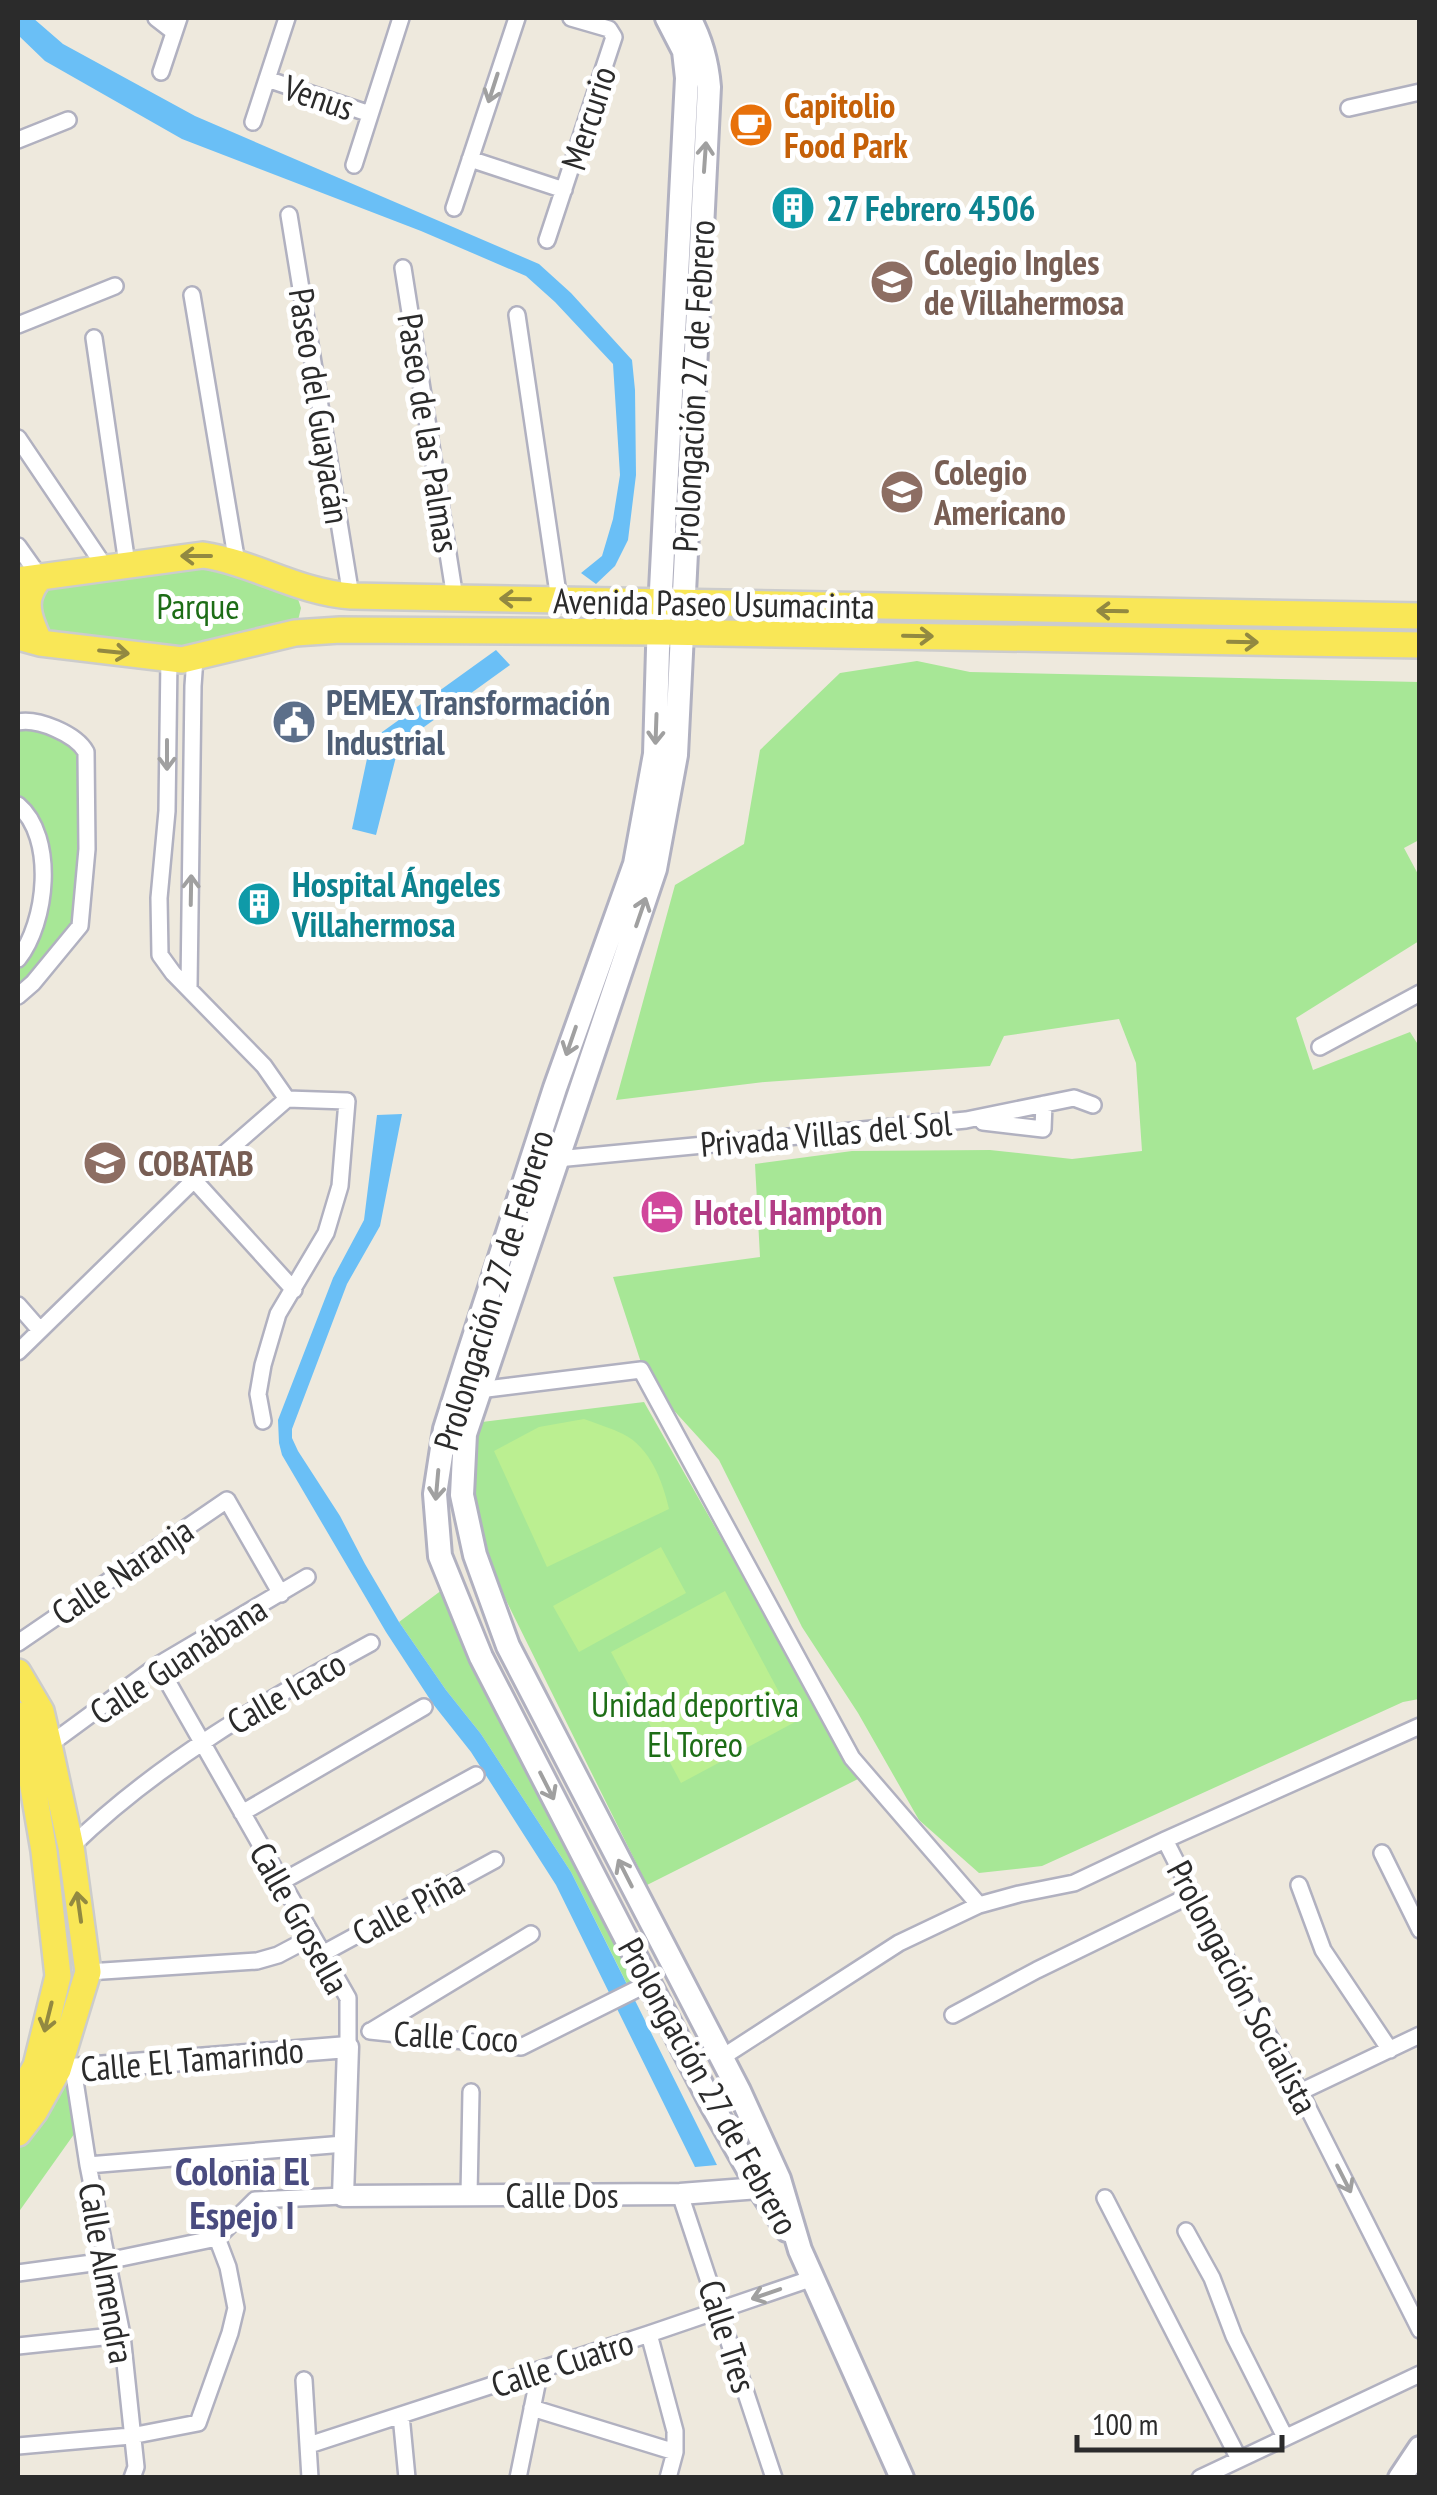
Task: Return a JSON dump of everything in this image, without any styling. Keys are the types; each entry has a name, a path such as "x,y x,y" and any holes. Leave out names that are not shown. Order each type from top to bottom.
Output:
{"main road":[{"name":"Prolongación 27 de Febrero","path":"667,18 684,51 687,78 670,632 676,756 655,869 465,1434 462,1495 475,1555 508,1646 721,2058 769,2183 902,2478"},
{"name":"Prolongación 27 de Febrero","path":"671,604 709,88 703,49 689,18"},
{"name":"Avenida Paseo Usumacinta","path":"29,578 192,554 215,556 324,594 351,596 1420,616"},
{"path":"29,578 29,640"},
{"path":"282,580 300,602 294,633"},
{"name":"Avenida Paseo Usumacinta","path":"29,640 169,658 196,658 294,633 340,630 1420,644"},
{"name":"Prolongación 27 de Febrero","path":"670,632 655,754 635,864 555,1088 467,1359 445,1430 435,1494 440,1556 481,1657 712,2105 769,2183"},
{"path":"18,1672 41,1712 49,1745 70,1847 88,1972 56,2068 35,2111 18,2132"},
{"path":"18,1715 44,1851 58,1976 56,2068"},
{"path":"18,2097 56,2068"},
{"path":"1400,2478 1420,2448"}],"street":[{"path":"156,18 177,25 162,72"},
{"path":"254,122 287,18"},
{"path":"354,165 401,18"},
{"path":"454,208 517,18"},
{"name":"Mercurio","path":"547,240 614,38 608,29 571,18"},
{"name":"Venus","path":"267,79 370,114"},
{"path":"1349,108 1420,92"},
{"path":"18,140 68,120"},
{"name":"Mercurio","path":"470,159 564,190"},
{"name":"Paseo del Guayacán","path":"289,215 351,596"},
{"name":"Paseo de las Palmas","path":"403,268 455,598"},
{"path":"18,325 115,286"},
{"path":"192,296 237,563"},
{"path":"517,315 559,600"},
{"path":"94,338 116,565"},
{"path":"18,438 116,565"},
{"path":"18,546 29,578"},
{"path":"169,658 160,955 172,973 264,1066 288,1098"},
{"path":"189,988 196,658"},
{"path":"18,722 27,720 71,735 86,752 87,850 80,926 18,996"},
{"path":"18,805 36,827 42,857 37,925 18,959"},
{"path":"1320,1047 1420,992"},
{"path":"18,1352 194,1180 288,1098 347,1102 340,1186 326,1233 278,1314 258,1394 263,1421"},
{"name":"Privada Villas del Sol","path":"558,1159 966,1120 1074,1098 1093,1105"},
{"path":"966,1120 1044,1129 1044,1104"},
{"path":"194,1180 294,1290"},
{"path":"18,1305 39,1329"},
{"path":"479,1390 641,1370 852,1758 979,1905"},
{"name":"Calle Naranja","path":"18,1643 227,1500 282,1594"},
{"name":"Calle Guanábana","path":"49,1745 158,1665 307,1577"},
{"name":"Calle Icaco","path":"70,1847 102,1817 202,1742 371,1643"},
{"name":"Calle Grosella","path":"158,1665 348,1998 342,2196"},
{"path":"242,1814 424,1707"},
{"name":"Prolongación Socialista","path":"1420,1726 1165,1840 1300,2092 1420,2330"},
{"path":"281,1882 476,1775"},
{"path":"721,2058 899,1943 979,1905 1074,1883 1165,1840"},
{"path":"1382,1853 1420,1930"},
{"name":"Calle Piña","path":"322,1954 494,1860"},
{"path":"1299,1885 1324,1950 1390,2050"},
{"path":"953,2015 1193,1894"},
{"path":"370,2031 532,1934"},
{"path":"88,1972 257,1961 312,1937"},
{"name":"Calle Coco","path":"348,2039 370,2031 521,2047 649,1982"},
{"path":"1300,2092 1420,2035"},
{"name":"Calle El Tamarindo","path":"56,2068 348,2039"},
{"name":"Calle Almendra","path":"56,2068 88,2165 122,2335 136,2467 132,2478"},
{"path":"469,2195 471,2092"},
{"path":"88,2165 344,2144"},
{"name":"Calle Dos","path":"342,2196 680,2194 769,2183"},
{"name":"Calle Tres","path":"680,2194 774,2478"},
{"path":"18,2273 107,2261 217,2238 254,2200 342,2196"},
{"path":"1106,2198 1239,2459"},
{"path":"1186,2231 1286,2437"},
{"path":"18,2446 131,2436 198,2423 236,2308 228,2267 217,2238"},
{"name":"Calle Cuatro","path":"309,2445 813,2278"},
{"path":"649,2334 675,2430 675,2452 668,2478"},
{"path":"18,2346 122,2335"},
{"path":"518,2478 540,2370"},
{"path":"1200,2478 1420,2374"},
{"path":"304,2380 310,2478"},
{"path":"532,2408 675,2452"},
{"path":"401,2415 407,2478"}],"green space":[{"name":"Parque","path":"191,555 297,596 301,608 295,633 195,658 40,643 31,591"},
{"path":"917,661 970,672 1419,682 1419,840 1404,848 1419,876 1419,941 1296,1018 1313,1070 1410,1032 1419,1046 1419,1699 1403,1702 1042,1866 979,1873 919,1820 858,1713 802,1627 719,1460 647,1381 613,1277 760,1257 755,1164 852,1151 990,1150 1072,1159 1142,1151 1136,1063 1119,1019 1004,1036 990,1066 765,1082 616,1100 675,885 744,844 760,750 840,673"},
{"path":"18,722 81,743 80,926 18,996 18,959 37,925 41,857 18,805"},
{"name":"Unidad deportiva El Toreo","path":"644,1402 858,1779 647,1885 501,1590 470,1497 474,1423"},
{"path":"584,1419 623,1434 641,1447 659,1477 669,1509 547,1567 494,1451 539,1427"},
{"path":"661,1547 686,1593 579,1652 553,1606"},
{"path":"446,1587 649,1983 631,1992 571,1872 481,1734 399,1622"},
{"path":"725,1591 795,1722 681,1783 611,1652"},
{"path":"73,2068 82,2123 18,2213 18,2133"}],"water":[{"path":"18,18 33,18 63,44 195,116 539,264 571,293 632,360 636,475 628,540 615,566 596,584 581,573 602,556 620,475 613,364 555,302 526,276 182,139 45,61 18,35"},
{"path":"496,650 510,665 399,745 376,835 352,829 371,740"},
{"path":"402,1114 380,1226 347,1284 292,1429 292,1438 399,1622 481,1734 571,1872 717,2165 695,2167 556,1885 471,1752 433,1704 386,1632 282,1455 278,1420 333,1278 364,1220 377,1115"}],"place":[{"name":"Capitolio Food Park","path":"751,125"},
{"name":"27 Febrero 4506","path":"793,208"},
{"name":"Colegio Ingles de Villahermosa","path":"892,282"},
{"name":"Colegio Americano","path":"902,492"},
{"name":"PEMEX Transformación Industrial","path":"294,722"},
{"name":"Hospital Ángeles Villahermosa","path":"259,904"},
{"name":"COBATAB","path":"105,1163"},
{"name":"Hotel Hampton","path":"662,1212"}],"district":[{"name":"Colonia El Espejo I","path":"242,2192"}]}
